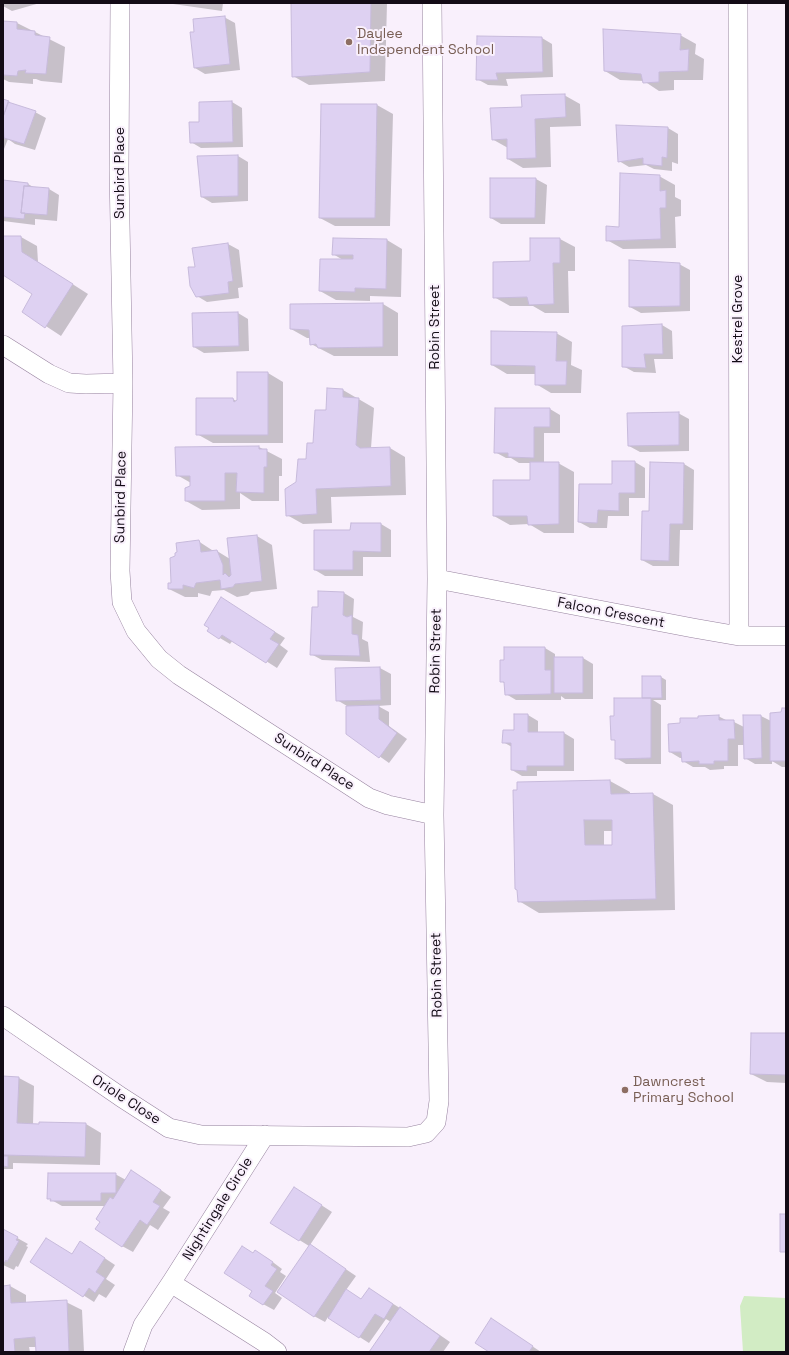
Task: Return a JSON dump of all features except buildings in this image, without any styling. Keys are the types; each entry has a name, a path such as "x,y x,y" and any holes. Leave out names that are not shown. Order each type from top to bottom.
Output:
{"street":[{"name":"Sunbird Place","path":"120,3 119,170 122,383 120,571 122,602 136,630 159,659 179,675 368,798 388,805 434,815"},
{"name":"Robin Street","path":"265,1135 408,1137 426,1133 436,1122 439,1101 434,815 437,579 432,3"},
{"name":"Kestrel Grove","path":"738,3 739,636"},
{"path":"3,345 49,374 69,383 122,383"},
{"name":"Falcon Crescent","path":"437,579 640,619 739,636 786,636"},
{"name":"Oriole Close","path":"3,1016 121,1098 169,1128 201,1136 265,1135"},
{"name":"Nightingale Circle","path":"133,1352 143,1325 172,1283 265,1135"},
{"path":"172,1283 264,1342 277,1352"}],"green space":[{"path":"744,1296 786,1298 786,1352 743,1352 740,1306"}],"place":[{"name":"Daylee Independent School","path":"349,42"},
{"name":"Dawncrest Primary School","path":"625,1090"}]}
